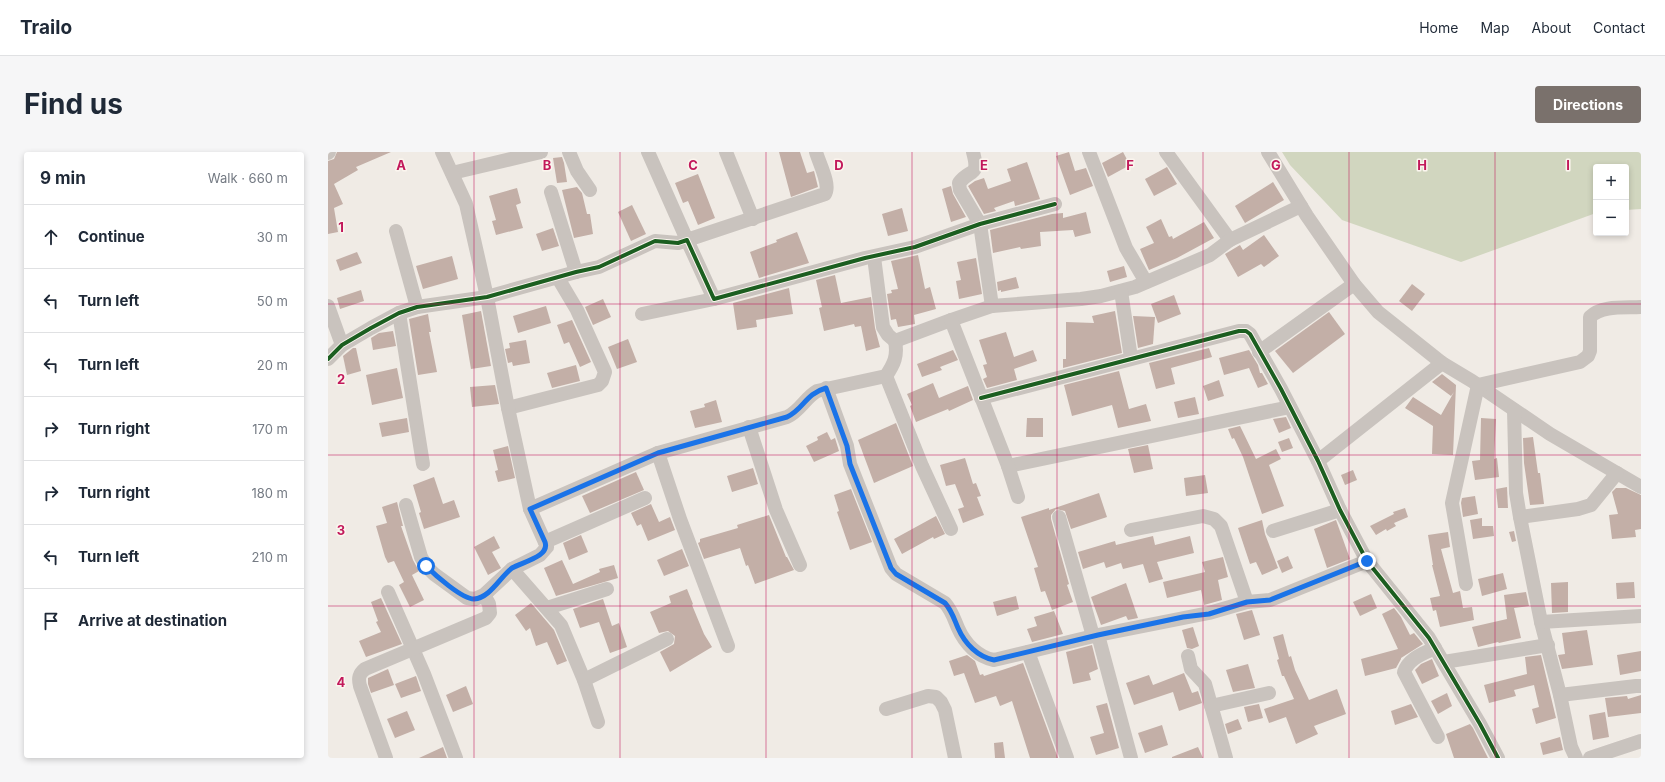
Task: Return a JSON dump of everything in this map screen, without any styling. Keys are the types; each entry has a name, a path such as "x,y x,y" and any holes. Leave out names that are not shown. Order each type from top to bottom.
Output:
{"street":[{"path":"406,505 421,557 426,566 434,574 467,598 475,599 484,595 512,569 540,555 547,547 530,509 508,408 487,297 466,204 442,152"},
{"path":"452,173 541,152"},
{"path":"569,152 577,171 590,190"},
{"path":"648,152 714,299"},
{"path":"726,152 753,219"},
{"path":"328,359 342,345 400,313 417,307 487,297 599,267 655,241 678,243 824,194 827,190 827,184 816,152"},
{"path":"973,152 976,164 975,170 971,174 963,177 959,183 960,190 980,224 992,306"},
{"path":"1089,152 1126,248 1146,282"},
{"path":"1166,152 1230,240"},
{"path":"1268,152 1301,206 1354,284 1378,312 1442,363 1478,385 1550,434 1641,487"},
{"path":"551,192 576,272"},
{"path":"642,314 714,299 915,247 980,224 1055,204"},
{"path":"895,341 992,306 1080,299 1121,291 1210,255 1230,240 1301,206"},
{"path":"396,231 417,307"},
{"path":"530,509 658,453 795,413 809,396 817,391 886,376 897,358 895,341 888,335 883,327 874,257"},
{"path":"508,408 598,385 602,381 605,372 577,310 558,278"},
{"path":"1260,352 1354,284"},
{"path":"1121,291 1131,358"},
{"path":"328,306 342,345"},
{"path":"1478,385 1580,362 1588,356 1590,351 1590,317 1596,312 1605,309 1641,307"},
{"path":"400,313 423,464"},
{"path":"951,320 1008,466 1018,497"},
{"path":"981,398 1131,358 1240,331 1246,331 1250,334 1318,460 1340,510 1367,561 1429,638 1480,724 1498,758"},
{"path":"1318,460 1442,363"},
{"path":"886,376 922,466 951,529"},
{"path":"1466,584 1452,503 1478,385"},
{"path":"826,388 847,446 850,464 891,568 896,574 945,603 949,608 961,635 978,655 994,660 1183,617 1209,614 1247,602 1270,600 1367,561"},
{"path":"1008,466 1290,407"},
{"path":"1514,410 1516,493 1520,517 1541,622 1560,694 1571,747 1576,758"},
{"path":"749,427 776,510 800,565"},
{"path":"658,453 680,519 728,646"},
{"path":"1520,517 1578,509 1592,505 1617,473"},
{"path":"545,542 645,498"},
{"path":"1273,531 1340,510"},
{"path":"1131,530 1203,516 1214,519 1221,526 1247,602"},
{"path":"1059,517 1132,758"},
{"path":"512,569 561,625 584,680 598,722"},
{"path":"547,608 607,589"},
{"path":"388,592 456,758"},
{"path":"386,758 360,686 360,673 365,669 412,648 486,618 490,613 489,604 484,595"},
{"path":"1541,622 1641,616"},
{"path":"584,680 667,639"},
{"path":"1444,662 1548,645"},
{"path":"1435,648 1413,659 1407,664 1404,672 1438,737"},
{"path":"1028,652 1067,758"},
{"path":"1188,656 1191,669 1204,684 1226,758"},
{"path":"1560,694 1641,686"},
{"path":"1211,706 1269,693"},
{"path":"886,709 928,696 936,697 941,702 945,710 955,758"},
{"path":"1590,758 1641,740"}],"green space":[{"path":"1282,152 1641,152 1641,209 1629,210 1629,164 1593,164 1593,214 1461,262 1342,220 1290,165"}],"building":[{"path":"337,152 391,152 356,167 358,170 334,184 343,204 334,208 338,232 328,234 328,161 334,159"},
{"path":"779,152 800,152 807,173 814,171 818,187 791,197"},
{"path":"1069,152 1075,171 1086,168 1093,186 1070,195 1056,156"},
{"path":"1123,152 1130,165 1108,177 1102,163"},
{"path":"562,157 567,182 557,183 553,158"},
{"path":"1027,162 1040,199 1015,206 1014,201 994,208 996,211 984,214 968,186 975,181 984,178 988,189 1011,181 1007,169"},
{"path":"1167,167 1177,184 1154,196 1145,179"},
{"path":"698,174 715,218 698,225 688,201 683,203 675,183"},
{"path":"1273,182 1284,200 1245,223 1235,206"},
{"path":"951,186 953,194 966,217 951,222 942,189"},
{"path":"577,187 582,193 587,214 590,214 593,234 574,238 562,190"},
{"path":"517,188 521,203 516,205 523,228 496,235 492,221 496,220 489,196"},
{"path":"632,205 646,234 631,241 618,212"},
{"path":"902,208 908,231 888,236 882,214"},
{"path":"1086,212 1091,233 1075,237 1073,230 1040,232 1041,246 1021,249 1020,247 993,253 990,230 1052,214 1063,213 1063,218"},
{"path":"1161,219 1169,237 1172,236 1173,239 1204,222 1214,238 1177,258 1149,270 1140,249 1154,243 1146,227"},
{"path":"553,228 559,246 542,251 536,234"},
{"path":"797,232 809,263 759,278 750,252 777,242 776,240"},
{"path":"1264,235 1279,256 1264,267 1261,264 1238,277 1225,254 1240,245 1243,250"},
{"path":"357,252 362,263 340,271 336,260"},
{"path":"918,255 925,289 930,287 936,309 914,315 915,324 898,327 896,319 891,320 887,294 892,293 891,290 898,289 891,261"},
{"path":"452,256 458,279 423,289 416,266"},
{"path":"976,258 982,294 959,299 956,281 961,280 957,262"},
{"path":"1124,266 1127,277 1110,282 1107,271"},
{"path":"835,275 841,303 871,297 875,328 880,347 866,351 861,326 855,327 854,324 824,331 819,308 822,307 816,280"},
{"path":"1016,277 1019,288 1001,292 1001,290 998,291 997,282"},
{"path":"1412,284 1425,294 1412,311 1399,301"},
{"path":"789,288 793,314 756,320 757,327 737,330 733,303"},
{"path":"361,290 364,301 340,309 337,298"},
{"path":"1174,295 1181,314 1158,323 1151,304"},
{"path":"603,299 611,317 593,325 585,307"},
{"path":"546,306 551,323 518,333 513,316"},
{"path":"481,311 491,366 471,369 462,315"},
{"path":"1115,311 1122,353 1063,368 1063,359 1066,359 1066,322 1094,323 1092,316"},
{"path":"1329,312 1345,334 1293,373 1275,351"},
{"path":"428,314 431,332 429,332 437,372 418,375 409,319"},
{"path":"1133,316 1155,317 1153,344 1138,348"},
{"path":"572,320 591,362 580,367 569,342 564,344 557,325"},
{"path":"393,331 396,346 373,350 371,338 379,333"},
{"path":"1006,332 1014,357 1033,350 1037,361 1014,369 1017,380 987,388 983,379 987,377 983,365 987,364 979,340"},
{"path":"628,339 637,362 617,369 608,347"},
{"path":"526,340 530,363 513,366 512,362 508,363 505,349 510,348 509,343"},
{"path":"353,348 356,348 361,371 347,375 343,356"},
{"path":"1209,348 1212,357 1171,368 1175,384 1156,389 1149,363"},
{"path":"953,350 958,360 940,367 942,370 922,377 917,364"},
{"path":"1249,350 1258,365 1260,373 1262,373 1268,384 1258,388 1249,368 1224,375 1219,358"},
{"path":"576,365 580,381 552,388 547,373"},
{"path":"397,368 403,398 372,405 366,375"},
{"path":"1119,371 1129,409 1146,404 1151,421 1118,428 1112,405 1072,416 1064,385"},
{"path":"1442,374 1456,385 1453,455 1432,454 1433,426 1405,408 1413,397 1441,415 1454,392 1451,396 1432,382"},
{"path":"1219,380 1224,396 1208,401 1203,386"},
{"path":"933,383 939,398 968,386 973,400 949,411 948,409 916,422 910,406 912,405 907,394"},
{"path":"495,385 499,404 472,407 470,387"},
{"path":"1195,397 1199,414 1178,418 1174,402"},
{"path":"716,400 722,422 695,428 690,411 705,407 704,404"},
{"path":"1286,417 1291,428 1279,433 1273,419"},
{"path":"407,418 409,432 382,437 379,423"},
{"path":"1027,418 1043,418 1043,437 1026,437"},
{"path":"1481,418 1496,419 1494,459 1497,458 1499,477 1475,480 1472,461 1480,460"},
{"path":"896,423 913,466 874,483 858,440"},
{"path":"1240,426 1256,459 1276,449 1281,459 1269,465 1284,506 1262,514 1243,457 1228,429"},
{"path":"827,432 831,440 835,438 839,451 814,462 806,446 818,440 817,437"},
{"path":"1533,437 1544,504 1530,505 1524,463 1523,438"},
{"path":"1289,438 1293,448 1282,452 1278,442"},
{"path":"1148,445 1153,469 1134,473 1128,449"},
{"path":"508,446 515,478 498,482 495,471 498,470 493,450"},
{"path":"965,458 973,484 976,483 981,496 977,497 984,515 963,523 958,509 964,507 955,484 946,486 940,465"},
{"path":"753,468 758,484 732,492 727,476"},
{"path":"1353,470 1357,480 1345,485 1341,475"},
{"path":"636,472 644,490 590,513 582,496"},
{"path":"1205,475 1208,493 1186,496 1184,478"},
{"path":"434,477 443,504 454,500 460,517 424,529 419,513 421,512 413,485"},
{"path":"1507,487 1508,508 1498,508 1496,489"},
{"path":"1616,488 1626,488 1641,495 1641,529 1635,530 1636,537 1612,539 1609,515 1618,514 1612,492"},
{"path":"851,489 872,542 850,550 837,512 839,511 834,495"},
{"path":"1099,493 1107,517 1071,529 1065,511 1056,509 1051,515 1069,584 1067,585 1073,602 1052,610 1045,591 1041,592 1034,568 1038,567 1021,517 1049,508 1049,510"},
{"path":"1475,496 1478,514 1463,517 1461,503 1462,498"},
{"path":"397,502 403,526 401,526 413,560 419,571 412,575 424,600 410,607 399,585 404,582 394,561 388,563 385,557 376,526 387,523 382,507"},
{"path":"651,504 659,522 670,517 675,530 648,541 641,524 637,526 631,513"},
{"path":"1405,508 1408,517 1394,523 1396,526 1387,531 1386,529 1376,535 1370,526 1394,514 1393,512"},
{"path":"769,515 786,557 794,570 755,584 748,565 746,566 740,548 704,559 698,543 700,542 700,539 738,528 737,525"},
{"path":"936,516 945,534 934,539 933,537 902,554 894,539"},
{"path":"1482,518 1482,526 1493,526 1494,536 1473,539 1470,520"},
{"path":"1262,520 1265,534 1278,568 1262,575 1256,562 1250,564 1238,528"},
{"path":"1336,520 1350,559 1327,568 1314,529"},
{"path":"1514,531 1516,541 1512,542 1509,532"},
{"path":"1448,532 1450,547 1441,549 1453,593 1460,591 1463,608 1472,607 1474,620 1440,627 1436,610 1433,611 1430,598 1440,596 1432,565 1428,535"},
{"path":"581,535 588,552 569,560 563,543"},
{"path":"494,536 500,548 492,552 501,568 488,575 474,547"},
{"path":"1153,536 1155,545 1190,536 1194,553 1157,562 1163,579 1149,583 1143,564 1123,569 1121,563 1106,568 1104,562 1083,569 1078,552 1115,541 1116,545"},
{"path":"682,549 689,566 664,576 657,560"},
{"path":"1288,556 1293,568 1282,573 1277,561"},
{"path":"1223,557 1228,577 1218,580 1222,600 1204,605 1201,590 1167,598 1163,582 1205,572 1202,562"},
{"path":"562,560 573,584 600,572 599,569 614,565 618,578 556,596 544,568"},
{"path":"1503,573 1507,589 1482,596 1478,579"},
{"path":"1568,582 1568,612 1552,613 1551,583"},
{"path":"1634,582 1635,598 1617,599 1616,583"},
{"path":"1126,583 1138,618 1128,620 1126,616 1101,625 1091,597"},
{"path":"687,589 704,634 712,647 670,672 660,652 674,644 675,636 668,631 659,633 650,612 671,603 669,596"},
{"path":"1526,592 1529,606 1514,608 1521,638 1478,647 1472,627 1507,619 1504,595"},
{"path":"1371,594 1377,608 1360,616 1353,602"},
{"path":"1016,596 1019,609 997,616 993,602"},
{"path":"381,598 402,644 366,657 359,641 381,632 376,622 378,621 371,602"},
{"path":"603,599 612,626 619,623 627,647 610,653 599,622 580,628 573,609"},
{"path":"531,603 554,630 567,661 557,665 547,642 536,646 530,628 526,631 515,615"},
{"path":"1394,608 1401,617 1410,635 1414,633 1423,644 1401,658 1396,668 1365,676 1361,659 1398,649 1382,614"},
{"path":"1252,610 1260,635 1244,640 1236,614"},
{"path":"1054,611 1063,634 1032,642 1027,629 1037,626 1034,617"},
{"path":"1193,627 1199,646 1192,649 1187,648 1182,630"},
{"path":"1587,630 1593,665 1562,669 1558,655 1565,654 1562,633"},
{"path":"1283,634 1289,657 1291,656 1295,670 1309,700 1337,689 1346,714 1314,726 1318,734 1296,744 1286,717 1269,723 1264,709 1294,699 1284,676 1282,676 1277,660 1279,659 1273,637"},
{"path":"1092,645 1098,669 1089,673 1091,680 1073,684 1066,652"},
{"path":"1641,651 1641,671 1620,675 1617,655"},
{"path":"967,655 975,661 980,675 983,674 984,676 1023,663 1058,758 1030,758 1012,701 1000,706 996,696 975,703 964,673 954,676 949,661"},
{"path":"1541,655 1556,718 1536,724 1532,709 1539,707 1534,685 1514,690 1516,696 1489,703 1484,685 1527,674 1525,657"},
{"path":"1432,659 1439,676 1422,684 1415,670 1421,664"},
{"path":"1248,664 1255,688 1233,692 1226,670"},
{"path":"388,669 394,685 371,693 368,678"},
{"path":"1184,673 1192,693 1198,691 1202,703 1179,711 1173,692 1134,705 1126,683 1149,675 1153,685"},
{"path":"416,676 421,691 401,698 395,684"},
{"path":"466,686 473,704 453,712 446,695"},
{"path":"1447,693 1452,706 1438,714 1431,701"},
{"path":"1641,695 1641,713 1608,717 1605,698 1627,696 1628,699"},
{"path":"1107,703 1119,748 1096,755 1090,737 1104,733 1096,706"},
{"path":"1259,704 1263,718 1248,722 1244,707"},
{"path":"1411,704 1418,717 1395,725 1391,711"},
{"path":"407,711 415,730 395,738 387,719"},
{"path":"1605,712 1609,737 1593,740 1589,715"},
{"path":"1238,719 1242,729 1228,734 1225,724"},
{"path":"1470,724 1488,758 1454,758 1446,734"},
{"path":"1162,725 1168,745 1145,753 1138,733"},
{"path":"1560,737 1563,750 1543,755 1540,743"},
{"path":"1003,742 1005,758 995,758 994,743"},
{"path":"443,747 447,758 419,758"},
{"path":"1198,747 1203,758 1172,758 1172,757"}],"cycle path":[{"path":"328,359 342,345 399,313 417,307 487,297 599,267 655,241 678,243 687,240 714,299 865,258 915,247 980,224 1055,204"},
{"path":"981,398 1239,331 1246,331 1250,334 1281,389 1318,461 1340,510 1367,561 1429,638 1480,724 1498,758"}],"route":[{"path":"426,566 434,574 467,598 475,599 484,595 512,569 540,555 547,547 530,509 658,453 787,417 795,413 809,396 826,388 847,446 850,464 891,568 902,579 945,603 949,608 961,635 978,655 986,658 994,660 1098,635 1183,617 1209,614 1247,602 1270,600 1367,561"}]}
